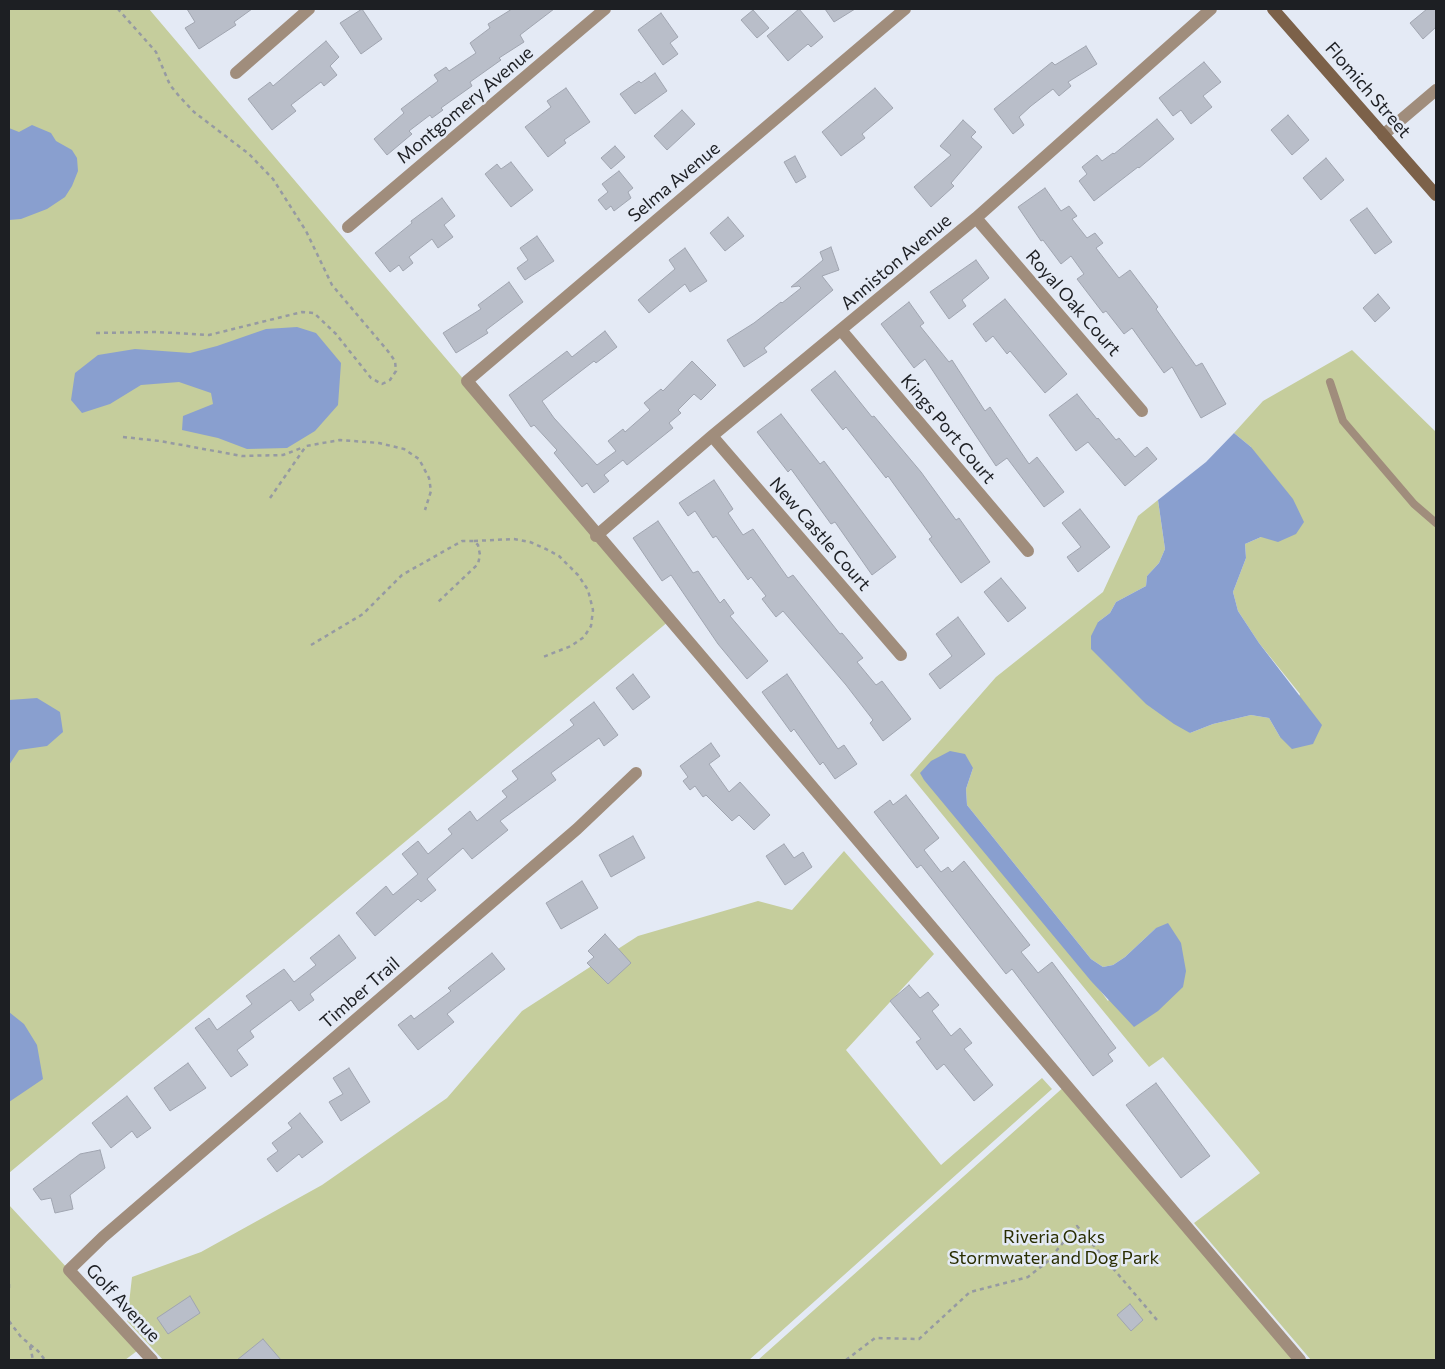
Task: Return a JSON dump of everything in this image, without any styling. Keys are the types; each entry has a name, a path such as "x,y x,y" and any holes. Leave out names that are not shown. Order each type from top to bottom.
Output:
{"street":[{"path":"236,73 309,9"},
{"name":"Montgomery Avenue","path":"348,227 605,9"},
{"name":"Selma Avenue","path":"596,536 467,381 905,9"},
{"name":"Anniston Avenue","path":"596,536 712,436 976,218 1211,9"},
{"name":"Flomich Street","path":"1273,9 1436,195"},
{"path":"1383,134 1436,90"},
{"name":"Royal Oak Court","path":"976,218 1142,411"},
{"name":"Kings Port Court","path":"841,330 1028,551"},
{"name":"New Castle Court","path":"712,436 901,655"},
{"path":"596,536 1300,1360"},
{"name":"Timber Trail","path":"69,1270 103,1236 577,829 636,773"},
{"name":"Golf Avenue","path":"69,1270 152,1360"}],"lane":[{"path":"1330,382 1343,421 1414,504 1436,523"}],"path":[{"path":"96,333 157,332 209,335 302,312 314,313 336,334 371,378 382,384 390,380 396,371 395,362 387,350 332,285 306,232 273,179 243,149 194,112 179,96 170,85 156,52 118,9"},
{"path":"123,437 160,441 242,456 283,455 306,446 340,440 379,443 404,449 419,459 429,478 431,491 425,510"},
{"path":"270,498 306,446"},
{"path":"311,645 363,614 402,575 462,541 514,539 546,549 559,556 588,590 593,610 591,626 584,637 571,646 543,657"},
{"path":"436,604 478,564 480,555 478,545 474,540"},
{"path":"846,1360 875,1338 919,1339 970,1292 1028,1276 1047,1262 1077,1226 1156,1320"},
{"path":"9,1321 21,1337 45,1360"},
{"path":"30,1344 34,1360"}],"green space":[{"path":"9,9 149,9 669,621 9,1173"},
{"path":"1352,350 1436,432 1436,1360 1311,1360 1194,1223 1260,1173 1163,1057 1149,1067 910,775 996,677 1103,592 1138,516 1158,500 1165,549 1159,563 1147,576 1146,586 1116,602 1110,613 1098,622 1190,733 1213,724 1251,715 1269,718 1280,737 1300,694 1259,643 1238,611 1233,592 1246,558 1245,544 1261,537 1251,447 1234,433 1263,401","holes":["931,761 973,768 966,789 967,805 1091,959 1103,967 1113,965 1125,957 1156,928 1108,1001"]},
{"path":"844,851 934,954 846,1050 941,1165 1042,1078 1052,1089 749,1360 163,1360 127,1321 132,1277 201,1252 322,1185 447,1098 522,1011 638,936 758,901 792,910"},
{"name":"Riveria Oaks Stormwater and Dog Park","path":"1066,1085 1301,1360 758,1360"},
{"path":"9,1205 141,1348 125,1360 9,1360"}],"water":[{"path":"32,125 51,133 56,141 72,150 77,158 78,171 65,197 47,209 21,219 9,220 9,128 19,132"},
{"path":"297,327 316,333 341,363 338,405 315,431 287,448 247,449 218,438 182,430 183,416 213,404 211,393 179,382 141,385 110,404 82,413 71,400 75,373 98,355 135,349 190,353 266,329"},
{"path":"1234,433 1251,447 1293,499 1304,522 1296,534 1278,542 1261,537 1245,544 1246,558 1233,592 1238,611 1259,643 1322,725 1313,744 1292,749 1280,737 1269,718 1251,715 1213,724 1190,733 1146,704 1091,649 1091,636 1098,622 1110,613 1116,602 1146,586 1147,576 1159,563 1165,549 1158,500 1206,462"},
{"path":"37,698 60,712 63,732 47,746 19,750 9,765 9,700"},
{"path":"950,751 965,754 973,768 966,789 967,805 1091,959 1103,967 1113,965 1125,957 1156,928 1168,923 1181,943 1186,971 1183,987 1158,1011 1134,1027 1091,981 924,780 920,773 931,761"},
{"path":"9,1012 24,1024 37,1045 43,1079 9,1102"}],"building":[{"path":"187,9 252,9 234,22 236,25 199,49 185,28 195,22"},
{"path":"362,9 382,39 361,54 340,23"},
{"path":"512,9 554,9 520,35 524,42 499,58 501,60 470,82 472,86 441,108 443,110 432,118 430,115 409,131 412,134 387,155 374,139 404,113 401,109 438,81 434,75 446,67 449,71 476,53 470,43 490,28 488,24"},
{"path":"799,9 823,37 811,47 808,44 788,61 767,36"},
{"path":"825,9 855,9 834,22"},
{"path":"1427,9 1436,9 1436,27 1423,39 1410,23"},
{"path":"753,10 769,28 757,38 741,20"},
{"path":"661,13 678,37 670,43 678,54 663,65 638,30"},
{"path":"326,41 339,57 330,66 337,75 324,86 321,82 291,105 296,111 272,130 248,99 270,82 273,86"},
{"path":"1086,46 1097,64 1068,82 1071,86 1059,96 1053,89 1031,106 1019,117 1024,125 1013,134 994,109 1052,62 1055,65"},
{"path":"1204,62 1221,82 1203,96 1212,107 1191,124 1181,110 1173,116 1159,98"},
{"path":"655,73 667,91 635,114 620,94"},
{"path":"566,88 590,122 564,140 566,143 548,157 525,127 551,107 547,101"},
{"path":"875,88 893,108 862,134 865,138 841,156 822,132"},
{"path":"682,110 695,124 667,150 654,136"},
{"path":"1288,115 1309,140 1292,155 1271,130"},
{"path":"1157,119 1174,139 1094,201 1079,181 1087,174 1082,167 1097,155 1102,161 1114,154"},
{"path":"963,120 976,132 971,137 982,147 951,183 954,186 931,207 914,187 951,155 940,146"},
{"path":"615,146 625,157 611,169 601,158"},
{"path":"795,156 806,177 796,183 784,162"},
{"path":"1326,158 1344,180 1321,200 1303,178"},
{"path":"511,162 533,190 511,207 485,174 497,164 501,169"},
{"path":"619,171 633,188 628,192 631,198 614,211 611,206 606,210 598,200 608,192 602,184"},
{"path":"1045,188 1061,211 1069,206 1077,216 1072,219 1087,238 1095,233 1103,243 1096,248 1119,278 1130,270 1158,307 1156,309 1196,366 1202,363 1226,404 1201,418 1172,367 1164,373 1132,328 1124,334 1106,311 1103,313 1077,279 1084,274 1071,256 1061,264 1043,240 1041,241 1018,207"},
{"path":"442,198 455,216 444,225 453,237 438,248 432,239 409,257 413,263 403,271 399,265 390,272 375,253 412,223 411,221"},
{"path":"1367,208 1392,242 1375,254 1350,220"},
{"path":"728,217 744,236 725,251 710,233"},
{"path":"537,236 554,261 525,280 517,268 528,260 520,248"},
{"path":"831,247 839,270 822,276 833,290 764,348 767,352 744,367 727,340 754,323 801,288 799,286 791,287 823,260 820,252"},
{"path":"685,248 707,281 690,292 685,284 649,313 638,300 675,269 669,260"},
{"path":"976,260 989,278 962,300 966,306 949,319 930,292"},
{"path":"509,282 523,302 486,330 488,333 456,353 443,333 481,309 478,305"},
{"path":"1378,294 1390,308 1375,322 1363,308"},
{"path":"1005,299 1067,374 1045,393 1010,351 1007,354 993,336 986,342 973,324"},
{"path":"909,302 924,323 920,326 949,362 952,360 985,411 990,407 1029,464 1037,457 1064,492 1044,507 1007,458 996,466 925,359 914,368 881,324"},
{"path":"605,331 617,347 596,363 594,361 542,401 554,418 597,465 616,451 608,441 623,429 625,432 650,410 644,403 661,389 663,391 692,361 716,385 701,400 694,394 678,410 681,413 669,423 673,428 627,465 623,460 604,475 609,481 594,493 587,483 582,487 554,453 557,450 534,425 531,427 509,395 567,351 572,357"},
{"path":"835,371 872,417 874,416 921,472 956,520 959,518 990,562 961,583 929,539 932,537 888,476 886,478 846,427 843,430 811,390"},
{"path":"1077,394 1116,440 1119,438 1135,457 1147,447 1157,459 1125,486 1088,442 1076,451 1049,415"},
{"path":"781,414 820,464 824,461 896,557 872,575 835,522 831,524 791,469 788,472 757,432"},
{"path":"714,480 733,509 728,513 743,535 753,529 788,578 793,575 840,634 842,633 863,658 857,662 876,685 882,681 911,719 883,741 870,723 873,720 783,611 776,617 762,599 766,596 751,577 748,580 716,536 713,538 695,511 688,516 679,503"},
{"path":"1080,509 1110,547 1078,572 1067,557 1081,547 1062,523"},
{"path":"658,521 693,573 698,571 720,603 724,599 734,613 730,616 768,661 747,679 718,644 671,575 662,581 633,538"},
{"path":"1001,578 1026,608 1008,622 984,592"},
{"path":"958,617 985,654 940,689 929,674 952,656 936,634"},
{"path":"633,674 650,697 633,710 616,688"},
{"path":"787,674 838,749 844,745 857,764 835,779 823,762 820,765 794,729 791,732 762,692"},
{"path":"594,702 618,735 604,746 599,738 551,773 556,780 500,821 508,830 472,859 463,848 427,879 436,890 421,902 418,899 375,936 356,913 386,886 393,895 418,874 402,854 418,841 428,854 452,834 448,829 470,811 477,821 507,797 502,791 518,779 512,771 574,725 570,720"},
{"path":"711,743 720,756 709,764 729,792 740,782 770,815 754,830 739,815 732,821 706,795 703,797 695,786 690,790 683,781 688,777 680,766"},
{"path":"906,795 939,838 924,850 941,872 948,867 952,872 964,861 1030,945 1021,952 1038,973 1052,962 1116,1048 1108,1054 1113,1061 1093,1076 1012,969 1006,974 921,865 917,868 874,812 890,800 893,805"},
{"path":"633,836 645,858 611,877 599,855"},
{"path":"784,844 794,858 803,852 812,867 785,885 766,856"},
{"path":"582,881 598,908 561,929 546,903"},
{"path":"605,934 631,963 608,984 587,963 594,957 588,951"},
{"path":"339,935 356,958 310,994 314,1000 299,1011 291,1000 250,1031 254,1037 237,1050 248,1065 231,1077 195,1028 209,1018 217,1030 252,1004 246,996 284,969 294,982 316,965 310,958"},
{"path":"492,953 505,969 447,1014 454,1022 418,1050 398,1025 411,1015 414,1019 451,991 448,988"},
{"path":"909,985 920,998 928,992 939,1005 932,1011 951,1036 960,1028 972,1043 964,1049 993,1085 974,1101 944,1064 937,1070 916,1042 921,1039 890,1001"},
{"path":"188,1063 206,1088 170,1111 154,1088"},
{"path":"349,1068 370,1102 341,1121 329,1102 343,1094 333,1078"},
{"path":"1156,1083 1210,1156 1181,1178 1126,1105"},
{"path":"127,1096 151,1128 137,1138 132,1131 111,1148 92,1123"},
{"path":"300,1113 323,1142 302,1158 299,1154 277,1172 267,1159 278,1151 272,1143 292,1128 288,1123"},
{"path":"100,1150 105,1168 70,1195 73,1209 55,1213 51,1198 41,1200 33,1189 80,1154"},
{"path":"190,1296 200,1313 168,1334 157,1318"},
{"path":"1130,1304 1143,1320 1131,1331 1117,1315"},
{"path":"263,1339 281,1360 237,1360"}]}
